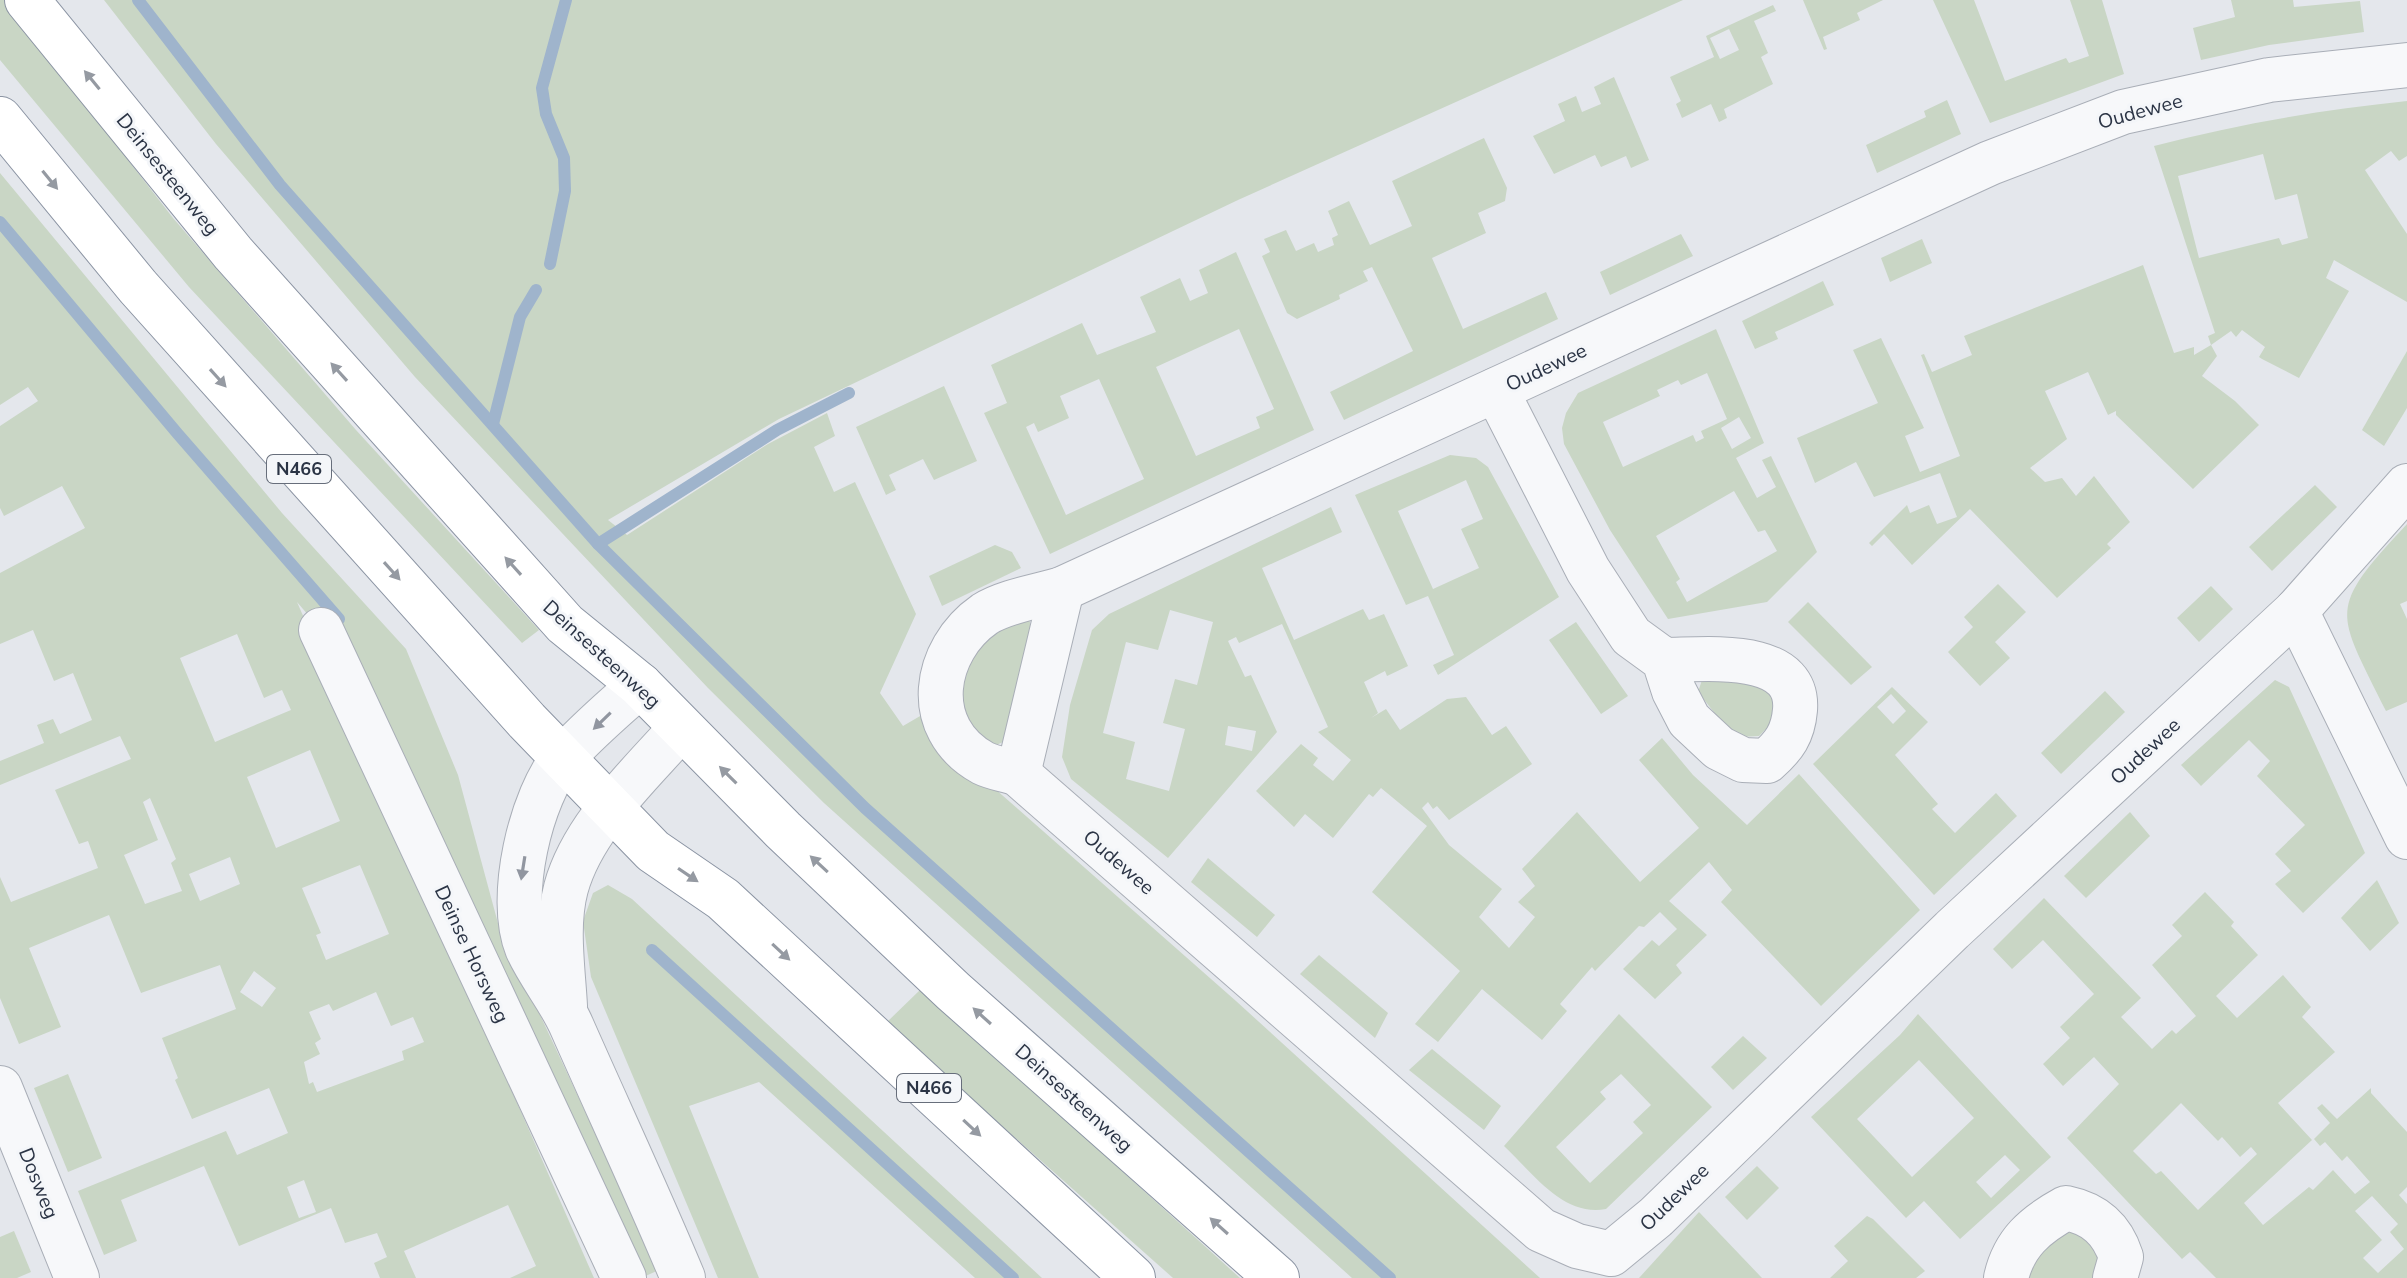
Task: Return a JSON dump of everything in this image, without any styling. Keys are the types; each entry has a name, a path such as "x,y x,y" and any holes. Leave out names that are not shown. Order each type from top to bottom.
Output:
{"highway":[{"name":"Deinsesteenweg","path":"27,0 233,253 565,624 640,685 783,830 953,991 1277,1278"},
{"name":"N466","path":"0,119 138,287 563,758 653,851 723,899 1133,1278"}],"street":[{"name":"Oudewee","path":"2407,65 2269,80 2123,112 1990,163 1062,589 988,612 958,636 945,665 940,691 946,722 958,743 983,763 1018,774 1541,1230 1577,1246 1611,1254 1656,1217 1952,930 2296,611 2407,486"},
{"name":"Oudewee","path":"1496,390 1588,570 1631,636 1664,660"},
{"path":"1018,774 1062,589"},
{"path":"2296,611 2407,837"},
{"name":"Deinse Horsweg","path":"321,630 624,1278"},
{"path":"640,685 563,758 535,818 519,892 527,947 565,1012 667,1273"},
{"path":"565,1012 562,940 566,889 589,838 681,728"},
{"name":"Dosweg","path":"0,1088 77,1278"},
{"path":"2006,1278 2013,1255 2024,1237 2066,1208 2083,1211 2106,1226 2121,1257 2115,1278"}],"green space":[{"path":"0,0 4,0 173,218 356,430 539,630 522,643 189,287 0,60"},
{"path":"104,0 1683,0 1238,200 779,419 608,520 627,535 768,444 827,413 835,436 814,447 834,492 855,482 916,614 880,693 903,726 927,712 994,788 1236,1001 1540,1278 1352,1278 824,803 708,688 415,377 216,144"},
{"path":"1803,0 1883,0 1857,13 1860,20 1823,37 1827,49 1824,50"},
{"path":"1933,0 1974,0 2005,81 2066,58 2069,63 2089,56 2070,0 2102,0 2124,74 1990,123"},
{"path":"2231,0 2293,0 2294,7 2360,1 2364,32 2269,45 2201,60 2193,28 2235,17"},
{"path":"1773,5 1776,11 1754,21 1768,53 1761,57 1773,84 1724,109 1727,118 1719,122 1711,104 1682,118 1676,104 1681,101 1670,77 1714,57 1706,36","holes":["1729,29 1739,50 1720,59 1710,38"]},
{"path":"1614,77 1649,160 1631,168 1626,156 1601,167 1595,155 1554,174 1533,136 1565,121 1558,104 1576,96 1582,112 1601,104 1594,87"},
{"path":"1947,100 1961,134 1877,173 1866,145 1926,117 1924,111"},
{"path":"2407,101 2407,156 2399,161 2391,151 2365,170 2407,234 2407,302 2334,260 2326,278 2349,291 2299,378 2259,357 2265,347 2242,330 2236,337 2231,331 2211,345 2208,336 2215,333 2154,146 2279,119","holes":["2263,154 2275,200 2297,194 2308,238 2282,245 2279,238 2199,258 2178,176"]},
{"path":"1484,138 1507,188 1505,201 1478,213 1486,233 1432,258 1463,329 1546,292 1558,319 1344,420 1330,392 1413,351 1372,267 1363,271 1368,281 1339,295 1340,299 1297,319 1287,313 1262,256 1270,252 1264,239 1286,230 1296,251 1314,243 1318,252 1334,245 1332,238 1338,235 1328,211 1349,201 1370,245 1412,226 1392,181"},
{"path":"0,173 282,513 406,649 458,775 499,927 659,1270 641,1278 321,630 297,602 594,1278 510,1278 536,1266 508,1205 404,1251 416,1278 380,1278 374,1263 387,1257 377,1233 345,1243 331,1208 239,1246 204,1166 121,1200 137,1241 104,1255 78,1191 226,1131 237,1155 288,1133 269,1088 192,1119 175,1080 178,1078 162,1038 236,1009 220,965 141,993 109,915 29,948 61,1027 19,1044 0,998 0,877 11,902 98,868 88,841 79,844 55,790 131,759 120,736 0,785 0,761 44,743 37,725 53,719 60,734 92,720 73,673 54,681 33,630 0,644 0,573 85,528 62,486 4,516 0,508 0,426 38,401 28,387 0,405","holes":["237,634 264,698 282,690 291,710 215,742 180,658","310,750 340,821 276,848 247,777","150,798 176,859 171,863 182,891 145,904 124,855 158,840 143,802","230,857 240,884 200,901 189,874","360,865 389,934 326,960 316,935 321,933 302,888","254,971 276,988 262,1007 240,992","376,992 391,1026 413,1017 424,1042 402,1051 404,1060 317,1092 313,1082 309,1084 304,1062 320,1054 315,1043 321,1039 309,1012 329,1004 333,1011","304,1180 316,1212 299,1218 287,1187"]},
{"path":"1681,234 1693,256 1610,295 1600,272"},
{"path":"1922,239 1932,263 1890,282 1881,258"},
{"path":"1236,252 1314,430 1050,554 984,413 1007,403 991,365 1082,323 1097,355 1156,332 1140,297 1180,278 1190,301 1208,293 1199,270","holes":["1239,329 1274,409 1256,417 1260,428 1196,456 1156,367","1099,379 1144,479 1066,515 1026,427 1034,423 1038,432 1069,418 1060,396"]},
{"path":"2143,265 2174,353 2194,347 2194,355 2211,345 2217,356 2202,376 2235,401 2259,425 2193,489 2116,415 2116,411 2108,415 2088,372 2045,391 2067,439 2030,468 2045,482 2062,478 2076,496 2094,476 2130,522 2107,544 2111,548 2057,598 1970,509 1912,565 1884,534 1872,546 1869,543 1907,505 1910,513 1929,505 1937,524 1957,517 1940,473 1874,497 1856,462 1815,483 1797,438 1878,403 1853,350 1881,338 1924,428 1905,436 1920,472 1960,456 1921,355 1924,354 1932,372 1972,355 1964,336"},
{"path":"1823,281 1834,305 1775,332 1778,339 1755,349 1742,321"},
{"path":"1716,329 1764,443 1736,458 1757,498 1776,487 1762,460 1771,456 1817,552 1767,602 1668,619 1610,530 1564,444 1562,428 1566,413 1578,393","holes":["1707,373 1727,419 1701,431 1704,438 1696,442 1693,435 1623,467 1603,422 1660,396 1657,390 1678,380 1681,385","1739,417 1751,438 1732,449 1721,428","1734,491 1758,532 1765,530 1777,551 1687,602 1676,582 1680,579 1656,536"]},
{"path":"2407,351 2407,408 2384,446 2362,430"},
{"path":"944,386 977,461 934,480 923,459 889,475 896,490 886,495 856,427"},
{"path":"1450,455 1476,458 1488,467 1559,597 1438,675 1433,665 1454,655 1428,596 1406,605 1355,495","holes":["1466,480 1483,519 1461,529 1479,568 1433,589 1398,511"]},
{"path":"2315,485 2337,507 2272,571 2249,547"},
{"path":"1331,507 1342,532 1262,568 1294,640 1363,609 1369,620 1384,614 1408,666 1387,676 1385,671 1364,682 1378,713 1371,718 1386,709 1400,730 1447,699 1466,697 1492,735 1506,726 1532,764 1449,820 1437,806 1433,809 1428,802 1422,808 1449,845 1502,889 1479,917 1509,948 1535,917 1518,902 1535,886 1522,869 1577,812 1640,882 1699,828 1639,760 1662,738 1693,775 1747,825 1799,774 1920,910 1821,1006 1721,902 1732,890 1709,862 1669,901 1707,935 1676,965 1682,973 1655,999 1623,969 1652,940 1659,946 1677,929 1660,912 1644,927 1639,926 1595,971 1592,967 1560,1004 1567,1011 1542,1040 1482,989 1438,1042 1415,1024 1460,971 1372,892 1427,826 1381,788 1373,797 1369,794 1333,838 1305,814 1294,827 1256,791 1301,744 1318,758 1313,765 1333,781 1351,760 1318,732 1328,727 1282,624 1239,643 1236,637 1228,641 1245,677 1251,675 1277,732 1168,858 1071,779 1062,757 1070,705 1092,630 1109,614","holes":["1170,610 1213,622 1197,685 1175,679 1163,723 1185,729 1169,791 1126,779 1135,742 1103,733 1126,642 1158,650","1228,726 1256,731 1252,751 1225,745"]},
{"path":"2407,524 2407,601 2400,604 2407,619 2407,702 2386,711 2357,651 2349,630 2347,612 2363,576"},
{"path":"995,545 1012,552 1021,568 942,606 929,576"},
{"path":"1998,584 2026,612 1995,642 2010,658 1980,686 1948,652 1973,627 1964,617"},
{"path":"2211,586 2233,609 2199,642 2177,618"},
{"path":"1808,602 1872,667 1851,685 1788,622"},
{"path":"1024,616 1030,622 1030,636 1003,742 988,749 962,728 959,659 970,640"},
{"path":"1576,622 1628,696 1601,714 1549,640"},
{"path":"1746,677 1778,694 1771,724 1759,736 1739,737 1728,730 1698,692 1702,680"},
{"path":"2275,680 2289,687 2365,853 2303,913 2275,884 2291,871 2275,854 2305,825 2257,776 2270,761 2249,740 2201,786 2181,765"},
{"path":"1892,687 1928,722 1895,755 1938,804 1932,809 1955,833 1996,793 2017,816 1934,895 1813,764","holes":["1891,694 1906,711 1893,724 1877,707"]},
{"path":"2105,691 2125,712 2061,774 2041,753"},
{"path":"2130,812 2150,836 2086,898 2064,876"},
{"path":"1208,858 1275,915 1257,937 1191,882"},
{"path":"2377,880 2399,923 2370,951 2341,918"},
{"path":"608,885 632,899 1042,1278 975,1278 759,1082 689,1106 759,1278 718,1278 591,977 583,921 593,893"},
{"path":"2205,892 2234,922 2231,926 2258,955 2216,996 2237,1018 2283,975 2311,1007 2302,1017 2335,1052 2278,1103 2312,1140 2244,1203 2263,1225 2309,1187 2313,1190 2333,1170 2355,1194 2370,1182 2347,1156 2342,1161 2325,1142 2320,1146 2314,1139 2330,1123 2317,1108 2322,1104 2337,1119 2371,1088 2371,1093 2407,1132 2407,1187 2399,1195 2407,1204 2407,1278 2216,1278 2190,1252 2182,1259 2067,1138 2119,1084 2094,1057 2063,1086 2043,1064 2070,1038 2060,1027 2094,994 2043,940 2012,969 1993,949 2044,898 2141,998 2121,1017 2152,1049 2172,1030 2176,1034 2196,1016 2152,965 2182,936 2172,925","holes":["2181,1103 2218,1141 2222,1137 2240,1157 2251,1147 2257,1154 2198,1210 2161,1171 2156,1174 2133,1151","2372,1196 2398,1224 2390,1232 2404,1249 2378,1273 2363,1258 2382,1240 2355,1211"]},
{"path":"1319,955 1388,1013 1375,1038 1300,974"},
{"path":"921,989 1240,1278 1173,1278 886,1023"},
{"path":"1619,1014 1712,1107 1606,1209 1590,1210 1562,1200 1504,1146","holes":["1621,1074 1651,1105 1633,1122 1643,1133 1590,1183 1556,1147 1606,1099 1600,1092"]},
{"path":"1918,1014 2051,1157 1960,1239 1924,1201 1906,1218 1811,1117 1900,1035","holes":["1919,1060 1974,1118 1912,1177 1857,1119","2005,1155 2020,1170 1991,1198 1976,1182"]},
{"path":"1743,1036 1767,1058 1733,1090 1711,1067"},
{"path":"1432,1049 1501,1106 1484,1130 1409,1070"},
{"path":"68,1074 102,1158 68,1172 34,1088"},
{"path":"1757,1166 1779,1188 1747,1220 1725,1197"},
{"path":"1699,1212 1762,1278 1639,1278"},
{"path":"1867,1216 1925,1271 1916,1278 1830,1278 1848,1261 1834,1246"},
{"path":"14,1231 31,1272 17,1278 0,1278 0,1237"},
{"path":"2064,1231 2086,1236 2099,1253 2095,1278 2024,1278 2024,1267"}],"waterway":[{"path":"138,0 280,185 598,544 865,808 1390,1278"},
{"path":"550,264 565,191 564,158 546,114 542,88 566,0"},
{"path":"0,222 177,433 339,619"},
{"path":"493,424 520,317 536,290"},
{"path":"598,544 777,430 849,393"},
{"path":"652,950 1013,1278"}]}
